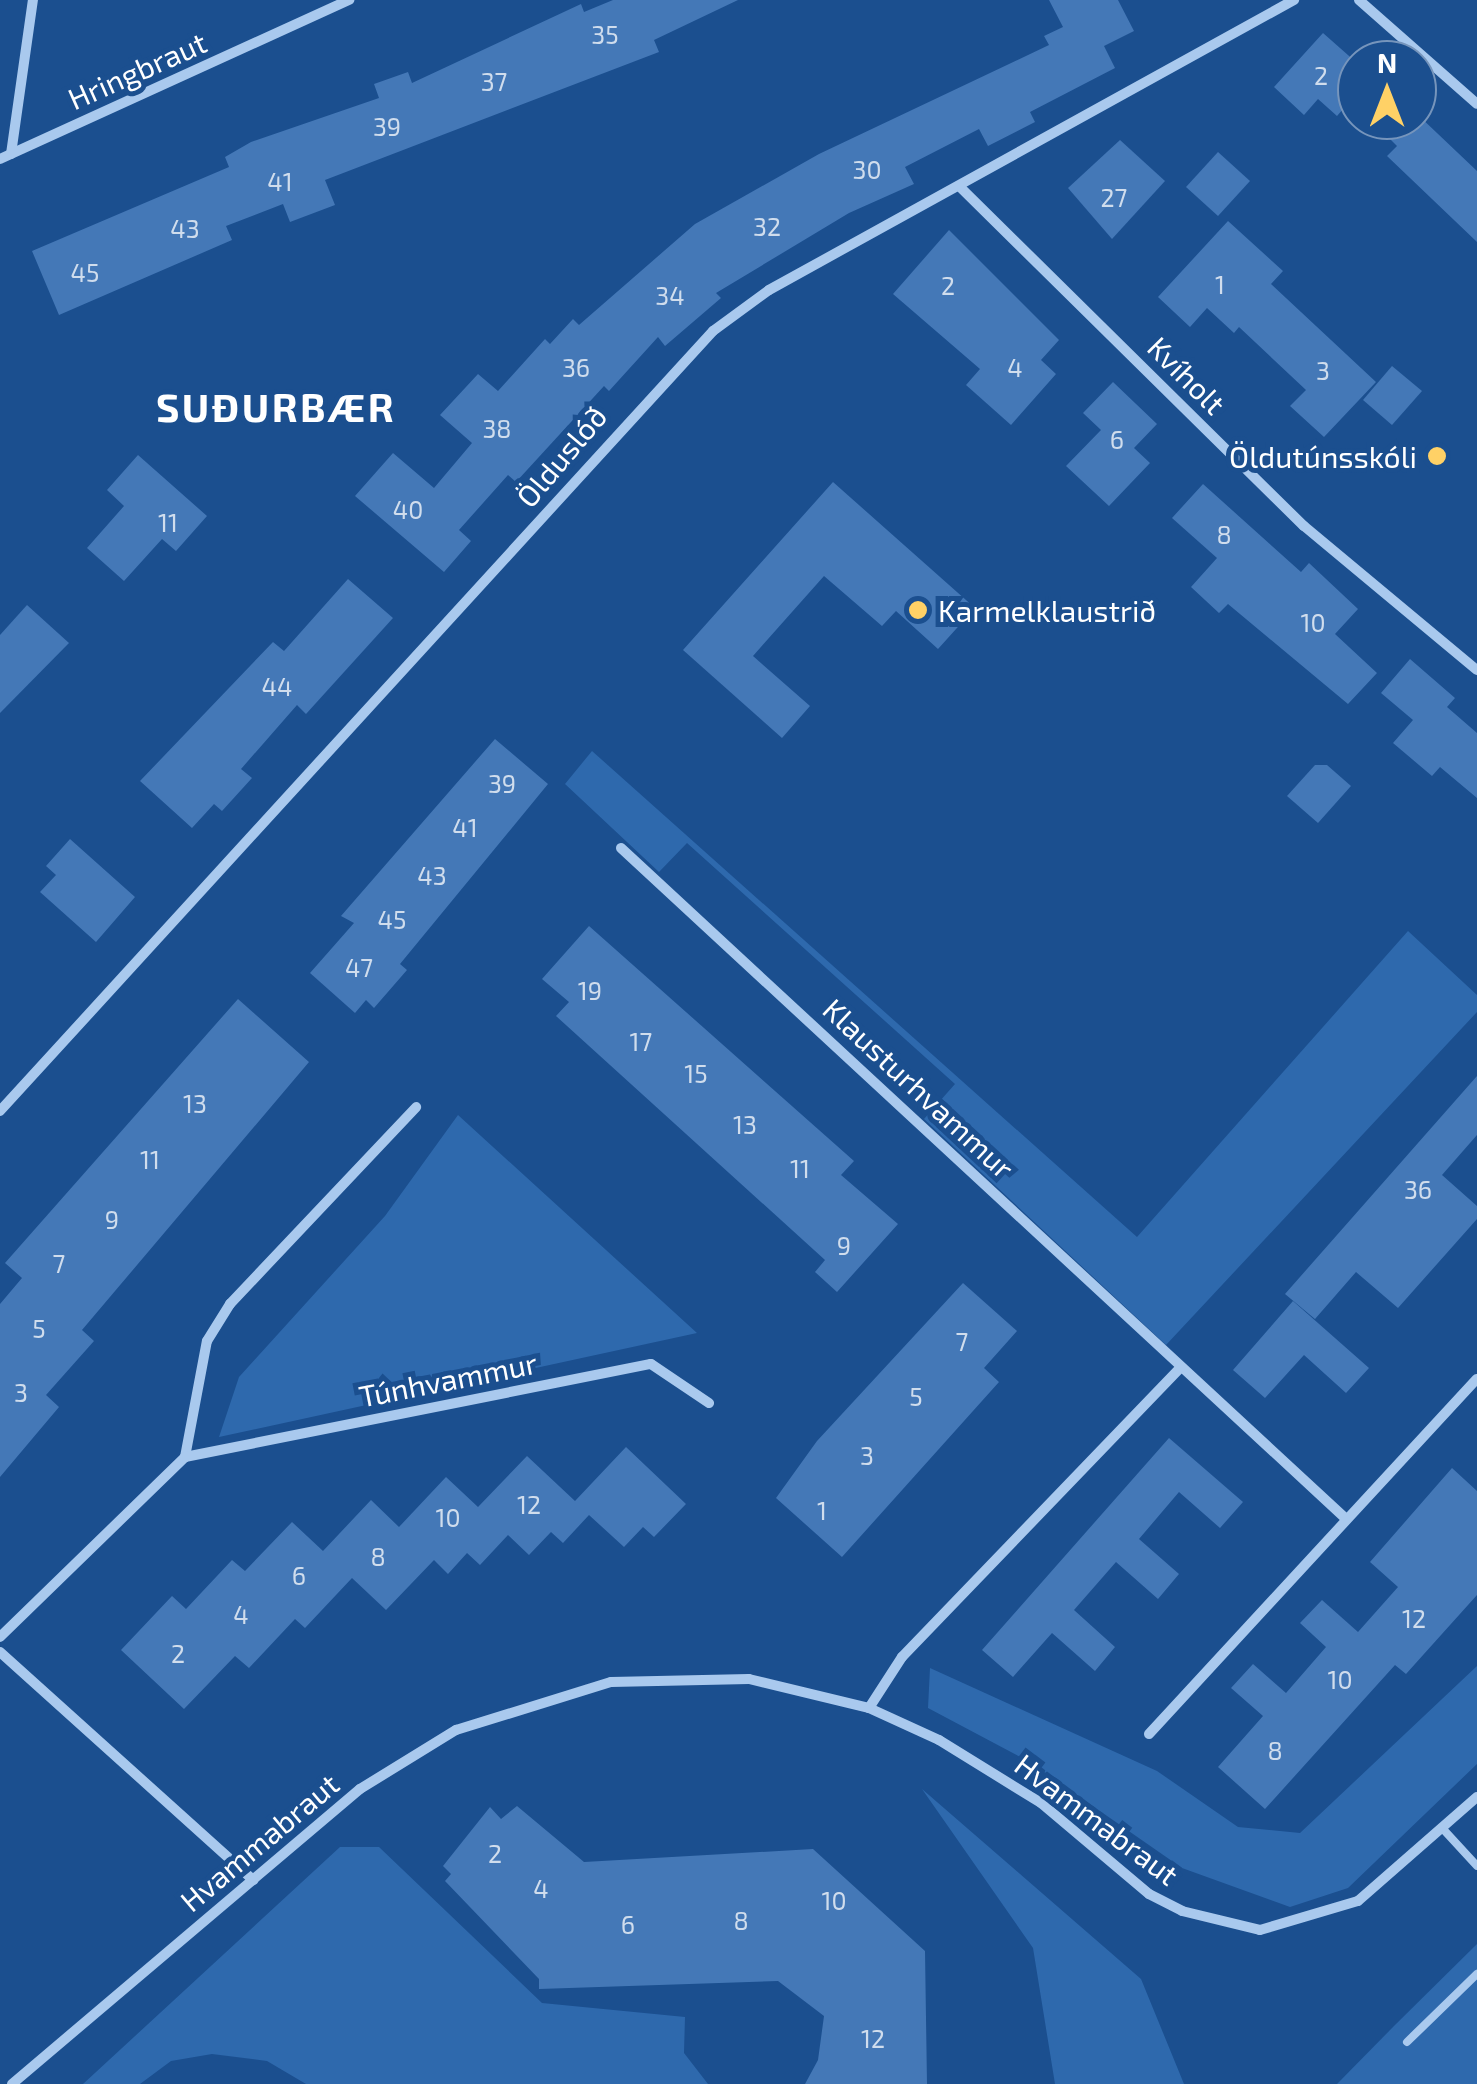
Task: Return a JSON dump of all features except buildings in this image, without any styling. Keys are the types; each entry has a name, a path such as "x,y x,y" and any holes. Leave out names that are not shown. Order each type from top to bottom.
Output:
{"street":[{"path":"6,157 33,0"},
{"name":"Hringbraut","path":"6,157 349,0"},
{"name":"Ölduslóð","path":"0,1111 713,331 770,290 1294,0"},
{"path":"1359,0 1477,104"},
{"name":"Kvíholt","path":"960,186 1304,526 1477,670"},
{"name":"Klausturhvammur","path":"621,848 1179,1369 1346,1519"},
{"path":"0,1638 185,1457 207,1341 230,1304 416,1108"},
{"name":"Túnhvammur","path":"185,1457 651,1364 674,1372 709,1403"},
{"path":"869,1708 902,1657 1179,1369"},
{"path":"1149,1734 1477,1379"},
{"path":"0,1652 253,1880"},
{"name":"Hvammabraut","path":"12,2084 317,1821 401,1761 456,1730 572,1691 658,1676 749,1680 869,1708 1026,1793 1149,1894 1223,1923 1260,1930 1292,1925 1358,1902 1477,1797"}],"lane":[{"path":"1443,1830 1477,1866"},
{"path":"1406,2042 1477,1974"}],"shaded area":[{"path":"592,751 1137,1237 1408,931 1477,995 1477,1012 1166,1345 924,1119 955,1084 687,843 659,872 565,784"},
{"path":"458,1115 697,1333 219,1437 239,1377 385,1216"},
{"path":"1477,1666 1477,1764 1348,1888 1290,1907 1182,1868 1028,1761 928,1708 930,1668 1157,1771 1238,1827 1300,1833"},
{"path":"922,1789 1141,1979 1184,2084 1055,2084 1033,1948"},
{"path":"340,1847 379,1847 542,2003 685,2017 684,2053 708,2084 306,2084 267,2061 212,2054 171,2061 140,2084 83,2084"},
{"path":"1477,1944 1477,2084 1337,2084 1394,2026"}],"place":[{"name":"Öldutúnsskóli","path":"1437,456"},
{"name":"Karmelklaustrið","path":"918,610"}],"district":[{"name":"SUÐURBÆR","path":"276,406"}]}
